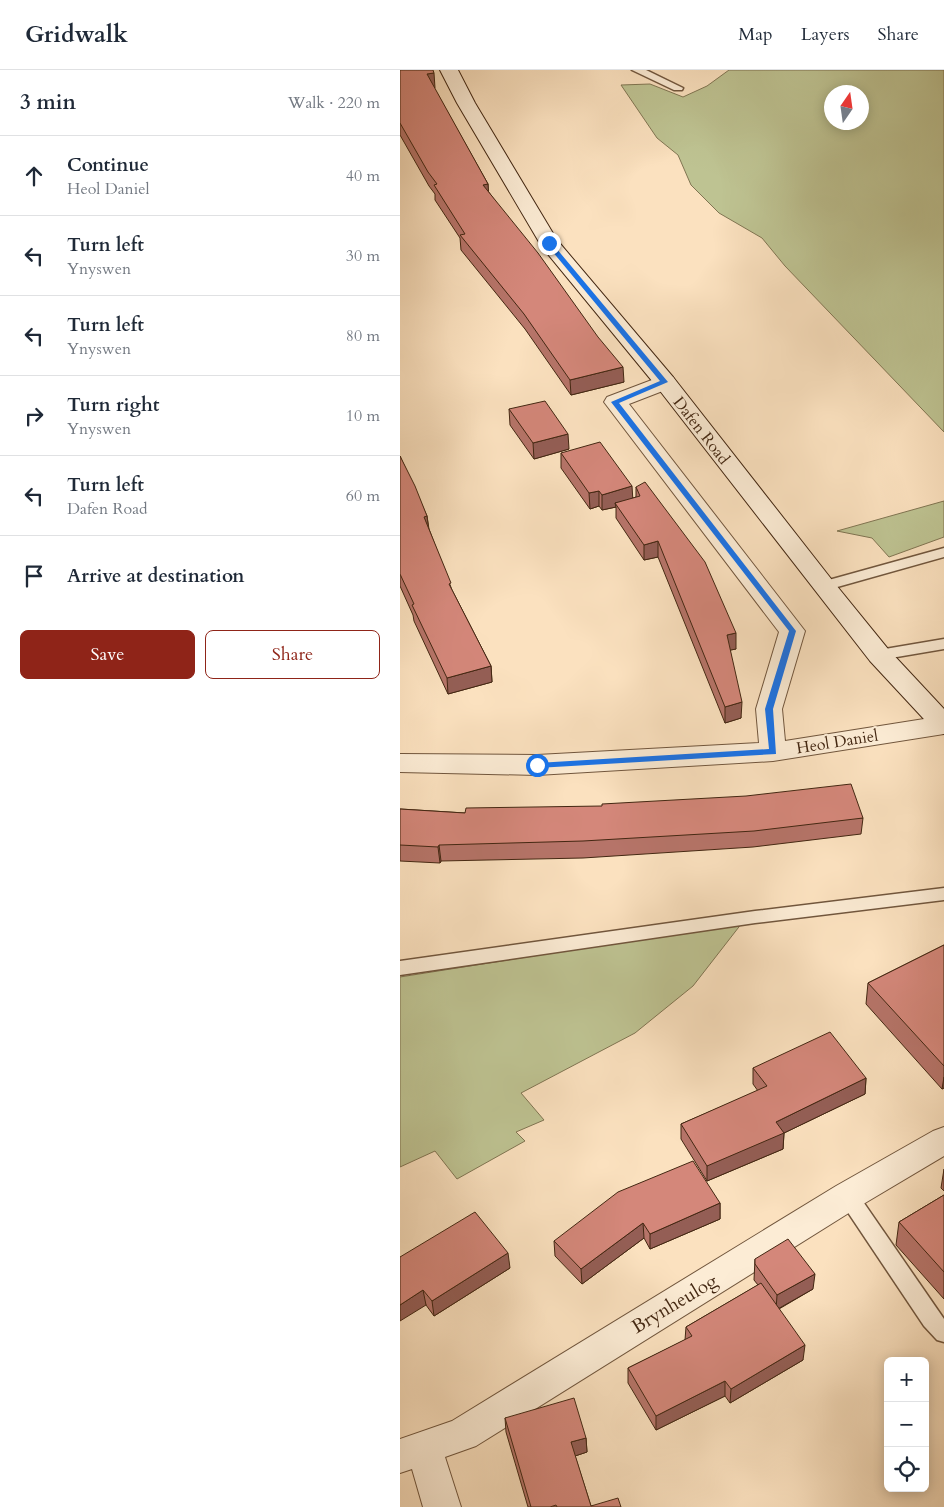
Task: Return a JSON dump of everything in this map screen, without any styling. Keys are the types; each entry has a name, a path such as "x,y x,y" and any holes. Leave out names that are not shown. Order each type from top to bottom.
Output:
{"street":[{"name":"Dafen Road","path":"449,70 466,103 549,243 664,382 879,655 944,725"},
{"path":"664,382 615,402 792,631 769,709 773,752"},
{"name":"Heol Daniel","path":"400,763 537,765 773,752 944,725"},
{"name":"Brynheulog","path":"412,1452 462,1434 848,1196 944,1140"},
{"path":"412,1452 442,1507"}],"lane":[{"path":"637,70 678,88"},
{"path":"823,586 944,552"},
{"path":"879,655 944,644"},
{"path":"400,968 755,917 944,894"},
{"path":"848,1196 930,1320 944,1333"}],"green space":[{"path":"729,70 944,70 944,432 785,266 762,238 719,213 691,185 678,155 657,138 621,85 650,84 683,97 707,86"},
{"path":"944,501 944,537 889,557 872,538 837,531"},
{"path":"742,923 693,986 635,1033 521,1093 544,1120 516,1132 525,1141 457,1179 435,1151 400,1167 400,977"}],"building":[{"path":"400,70 433,70 434,73 427,74 488,184 483,185 538,253 598,337 623,367 570,380 524,314 460,235 465,234 434,185 437,184 400,123"},
{"path":"545,401 568,434 533,443 509,409"},
{"path":"600,442 632,486 602,495 599,491 589,493 561,453"},
{"path":"400,456 427,516 424,517 451,583 449,584 491,666 447,678 412,605 414,604 400,574"},
{"path":"645,482 705,562 736,633 727,635 742,702 725,707 658,541 644,545 615,503 640,496 636,487"},
{"path":"851,784 863,818 754,831 583,841 439,845 438,847 400,845 400,809 465,813 466,808 602,806 602,804 746,796"},
{"path":"944,945 944,1066 868,983"},
{"path":"830,1032 866,1078 776,1122 784,1133 707,1166 681,1124 767,1086 753,1068"},
{"path":"693,1161 720,1203 650,1234 643,1223 581,1269 554,1241 618,1192"},
{"path":"944,1195 944,1272 899,1222"},
{"path":"475,1212 508,1253 432,1301 423,1290 400,1305 400,1257"},
{"path":"788,1239 815,1274 777,1295 755,1264 755,1259"},
{"path":"761,1283 805,1345 731,1389 725,1381 656,1416 628,1368 692,1336 686,1327"},
{"path":"574,1398 586,1438 571,1442 591,1506 618,1498 621,1507 557,1507 556,1505 550,1507 531,1507 505,1418"}],"route":[{"path":"537,765 773,752 769,709 792,631 615,402 664,382 549,243"}]}
